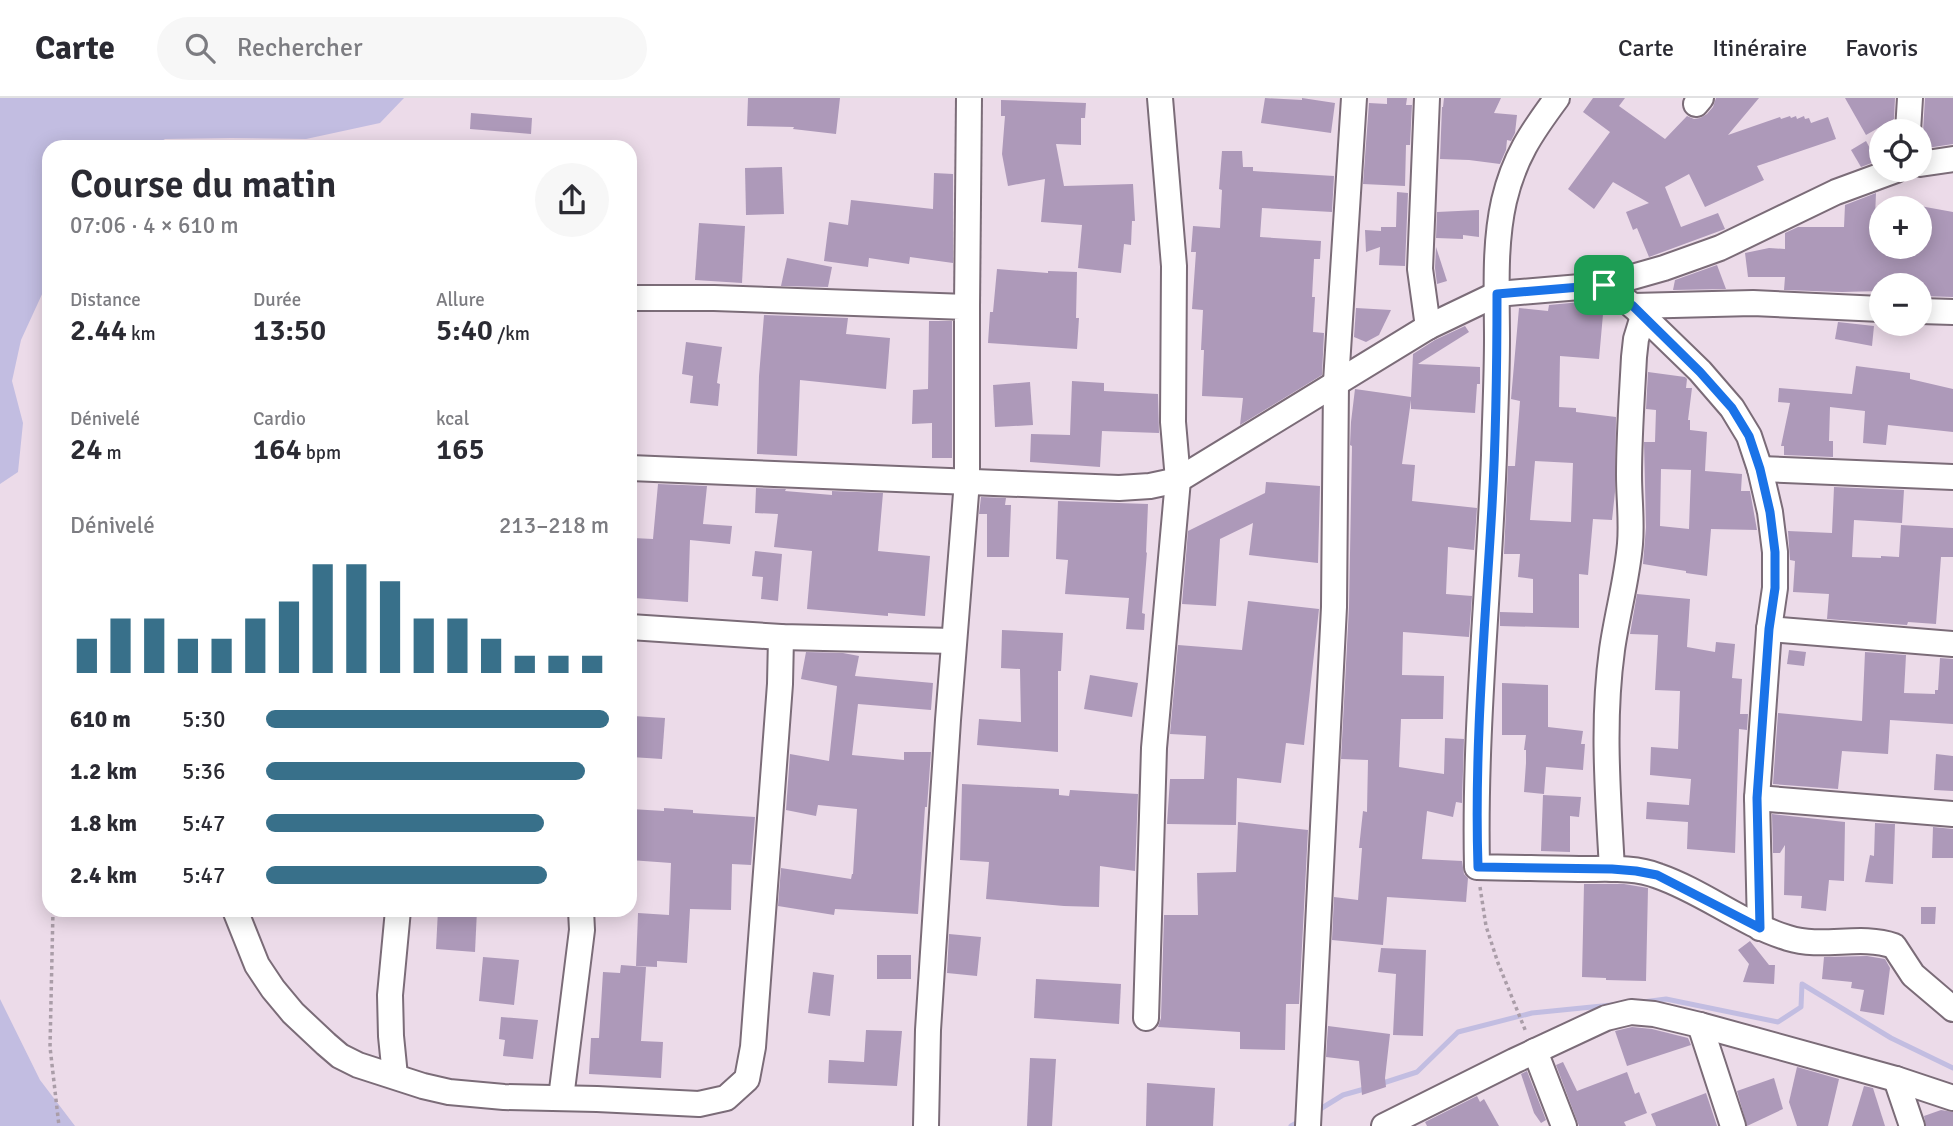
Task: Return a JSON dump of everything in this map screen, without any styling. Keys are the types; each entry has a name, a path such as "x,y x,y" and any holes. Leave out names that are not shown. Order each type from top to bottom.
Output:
{"street":[{"path":"926,1126 928,1030 967,481 969,98"},
{"path":"1146,1018 1154,748 1178,480 1173,422 1174,266 1160,98"},
{"path":"1308,1126 1334,607 1336,382 1354,98"},
{"path":"1427,98 1420,269 1428,327"},
{"path":"1557,98 1534,128 1513,167 1498,247 1493,478 1477,796 1478,867 1612,869 1657,875 1760,928 1791,939 1823,943 1863,940 1894,946 1913,975 1953,1009"},
{"path":"1909,119 1910,98"},
{"path":"1932,162 1953,159"},
{"path":"637,468 1119,488 1150,486 1178,480 1428,327 1497,294 1604,285 1664,268 1720,248 1836,192 1869,180"},
{"path":"1604,285 1638,311 1732,408 1749,436 1760,469 1770,512 1775,552 1775,588 1769,629 1757,798 1760,928"},
{"path":"637,298 967,307"},
{"path":"1638,311 1753,303 1869,308"},
{"path":"1612,869 1606,744 1607,698 1612,649 1630,544 1629,476 1638,311"},
{"path":"1932,312 1953,312"},
{"path":"1760,469 1953,477"},
{"path":"637,627 781,637 954,641"},
{"path":"1769,629 1953,644"},
{"path":"238,917 257,965 273,989 293,1013 340,1056 358,1065 449,1092 504,1097 699,1104 726,1098 747,1079 753,1047 780,684 781,637"},
{"path":"1757,798 1953,814"},
{"path":"395,1076 390,995 397,917"},
{"path":"561,1098 581,917"},
{"path":"1384,1126 1606,1018 1631,1012 1654,1014 1700,1025 1896,1079 1953,1098"},
{"path":"1700,1025 1733,1126"},
{"path":"1535,1051 1564,1126"},
{"path":"1896,1079 1912,1126"}],"path":[{"path":"1478,867 1486,926 1524,1028"},
{"path":"53,917 50,1047 59,1126"}],"shaded area":[{"path":"0,98 404,98 380,123 306,139 42,140 42,294 21,340 12,381 23,423 18,472 0,484"},
{"path":"0,999 40,1080 75,1126 0,1126"}],"building":[{"path":"748,98 840,98 836,134 793,129 794,127 747,126"},
{"path":"1265,98 1302,98 1335,103 1331,133 1261,123"},
{"path":"1387,98 1407,98 1406,105 1412,105 1410,145 1406,145 1405,186 1363,184 1369,103 1387,104"},
{"path":"1444,98 1501,98 1494,113 1517,115 1515,133 1511,141 1507,140 1500,164 1440,159"},
{"path":"1593,98 1625,98 1619,106 1665,139 1687,116 1694,119 1707,114 1716,98 1759,98 1728,135 1780,117 1796,116 1797,119 1804,116 1805,119 1809,118 1811,123 1828,117 1836,139 1757,166 1764,180 1705,207 1689,174 1665,187 1681,227 1718,213 1725,229 1649,257 1637,228 1633,230 1626,212 1649,203 1613,182 1594,209 1568,189 1610,132 1583,112"},
{"path":"1845,98 1895,98 1894,119 1869,119 1869,133 1866,135"},
{"path":"1925,98 1953,98 1953,144 1932,147 1932,119 1924,119"},
{"path":"1001,100 1086,103 1085,118 1081,118 1081,145 1056,144 1064,186 1133,184 1135,221 1132,221 1131,245 1124,244 1121,273 1078,268 1082,225 1041,222 1045,179 1008,186 1002,154 1005,116 1001,116"},
{"path":"471,113 532,118 531,134 470,129"},
{"path":"1866,141 1869,146 1869,164 1861,167 1851,150"},
{"path":"1222,151 1242,151 1243,167 1253,167 1253,171 1334,176 1332,212 1262,208 1260,237 1321,241 1320,259 1314,259 1312,297 1315,297 1313,332 1324,333 1322,375 1240,425 1243,398 1202,396 1203,310 1192,309 1196,252 1191,252 1193,226 1220,228"},
{"path":"782,167 784,214 746,215 745,168"},
{"path":"934,173 953,174 953,263 910,257 909,264 869,258 868,267 824,261 829,222 848,225 851,200 933,209"},
{"path":"1397,192 1408,193 1405,266 1379,265 1380,247 1366,252 1365,230 1381,231 1381,227 1396,227"},
{"path":"1876,193 1876,196 1869,196 1869,259 1932,259 1932,208 1953,212 1953,297 1932,296 1932,273 1869,273 1869,291 1842,292 1784,290 1785,277 1748,277 1745,253 1769,248 1785,249 1785,233 1798,227 1844,227 1845,205"},
{"path":"1479,210 1479,237 1463,235 1463,239 1436,238 1437,212"},
{"path":"699,223 745,226 742,283 695,280"},
{"path":"1436,247 1447,281 1437,284 1435,268"},
{"path":"787,258 832,267 828,287 781,286"},
{"path":"1717,265 1726,289 1673,290 1675,280"},
{"path":"997,269 1077,272 1077,349 988,343"},
{"path":"1592,301 1604,303 1599,359 1560,356 1559,407 1616,417 1612,520 1593,519 1588,575 1579,574 1579,628 1500,626 1500,612 1533,613 1533,579 1518,577 1520,554 1504,554 1508,466 1515,466 1520,401 1511,399 1519,308 1548,311 1549,305","holes":["1535,461 1573,463 1571,522 1530,520"]},
{"path":"1356,308 1391,310 1379,335 1366,342 1354,337"},
{"path":"764,315 848,318 846,334 890,338 886,389 800,380 797,456 757,454"},
{"path":"929,321 952,321 952,458 932,458 932,423 912,424 913,390 928,389"},
{"path":"1838,322 1869,325 1869,336 1873,336 1872,346 1835,339"},
{"path":"1465,326 1469,332 1418,364 1480,367 1475,413 1411,409 1411,400 1402,464 1415,465 1412,501 1477,508 1474,550 1448,547 1446,594 1472,596 1469,637 1403,632 1402,675 1444,676 1443,719 1401,719 1399,767 1444,774 1445,738 1464,739 1462,803 1456,802 1453,817 1427,811 1422,859 1462,861 1464,874 1468,878 1466,902 1387,897 1383,945 1332,940 1334,897 1358,900 1362,848 1359,848 1363,811 1367,812 1368,760 1341,759 1349,607 1350,445 1355,389 1411,397 1413,354"},
{"path":"686,342 722,347 717,383 720,384 718,406 690,403 693,376 682,374"},
{"path":"1856,366 1910,373 1910,379 1953,389 1953,432 1888,425 1886,445 1863,443 1865,411 1830,407 1829,441 1833,441 1833,457 1784,455 1784,446 1781,446 1790,403 1778,402 1779,388 1852,394"},
{"path":"1648,372 1685,377 1686,388 1692,388 1688,420 1690,430 1707,432 1705,471 1742,474 1741,491 1750,491 1757,530 1711,529 1707,576 1643,564 1646,527 1644,442 1655,442 1656,410 1646,409","holes":["1661,469 1691,470 1689,529 1660,526"]},
{"path":"1072,381 1104,383 1104,391 1158,394 1159,433 1102,431 1100,467 1030,462 1031,434 1070,435"},
{"path":"1030,382 1033,425 995,427 993,385"},
{"path":"1266,482 1320,486 1318,563 1249,555 1253,523 1220,539 1216,606 1182,604 1188,531 1265,493"},
{"path":"658,484 707,486 703,524 732,526 730,544 690,540 688,602 637,598 637,538 653,539"},
{"path":"1834,487 1904,490 1902,523 1854,520 1852,557 1899,557 1901,525 1953,528 1953,557 1941,557 1936,624 1908,622 1907,625 1827,619 1829,594 1793,592 1795,561 1790,560 1788,531 1832,533"},
{"path":"756,488 832,495 832,491 883,493 878,551 930,556 925,616 888,613 888,616 807,609 812,551 774,547 778,514 755,513"},
{"path":"981,497 1006,498 1005,505 1011,505 1009,557 987,557 987,514 979,514"},
{"path":"1058,501 1148,504 1142,613 1145,614 1144,630 1126,629 1129,598 1065,594 1068,560 1056,559"},
{"path":"755,551 782,554 778,601 761,599 763,577 752,576"},
{"path":"1637,594 1690,599 1687,647 1715,652 1716,642 1735,644 1732,678 1742,679 1740,714 1748,714 1747,730 1739,729 1735,853 1687,849 1688,822 1646,819 1647,802 1689,805 1691,779 1650,775 1651,747 1678,749 1680,691 1655,690 1658,635 1630,634"},
{"path":"1248,601 1319,609 1304,745 1286,743 1281,783 1237,778 1236,825 1167,824 1170,779 1204,779 1206,736 1170,734 1178,645 1242,650"},
{"path":"1002,630 1063,633 1061,671 1058,671 1058,752 977,745 979,719 1021,722 1020,669 1001,668"},
{"path":"1789,650 1806,652 1804,666 1787,664"},
{"path":"806,652 859,656 855,676 933,683 931,710 858,704 852,755 904,760 904,752 931,752 918,914 835,909 834,915 778,906 781,868 851,879 853,874 857,809 818,805 816,816 786,810 790,754 829,761 837,686 801,679"},
{"path":"1865,652 1906,655 1904,693 1935,694 1935,690 1938,690 1940,658 1953,659 1953,724 1890,720 1888,754 1842,751 1838,789 1773,784 1778,713 1862,721"},
{"path":"1090,675 1138,683 1132,717 1084,709"},
{"path":"1502,683 1548,685 1548,727 1583,731 1583,770 1546,767 1544,794 1524,792 1526,735 1502,735"},
{"path":"637,716 665,718 662,759 637,757"},
{"path":"1936,754 1953,756 1953,791 1934,790"},
{"path":"962,784 1059,789 1059,795 1069,796 1070,790 1138,794 1135,871 1100,866 1099,907 986,899 989,862 960,860"},
{"path":"1543,795 1581,797 1579,817 1570,816 1570,852 1541,851"},
{"path":"664,808 693,810 693,813 755,817 751,865 732,864 731,910 690,909 687,963 657,961 657,967 636,966 638,913 669,915 671,863 637,861 637,809 664,811"},
{"path":"1772,814 1845,822 1844,881 1829,880 1826,911 1801,908 1802,896 1784,895 1785,845 1780,853 1773,853"},
{"path":"1238,822 1308,830 1299,1004 1286,1004 1285,1050 1240,1049 1240,1032 1158,1027 1161,1018 1164,915 1198,915 1197,873 1236,872"},
{"path":"1875,823 1895,824 1893,884 1865,882 1870,855 1874,856"},
{"path":"1933,827 1953,829 1953,858 1932,858"},
{"path":"1584,884 1624,884 1648,888 1646,981 1582,977"},
{"path":"1921,907 1936,907 1935,924 1921,924"},
{"path":"438,917 477,917 475,952 436,949"},
{"path":"949,934 981,937 977,976 947,973"},
{"path":"1750,941 1769,965 1775,965 1774,984 1743,982 1749,964 1738,950"},
{"path":"1381,948 1426,950 1423,1036 1393,1035 1396,974 1378,972"},
{"path":"877,955 911,955 911,979 877,979"},
{"path":"1867,956 1885,959 1890,968 1884,1015 1860,1011 1864,990 1851,988 1852,982 1822,979 1824,957"},
{"path":"483,957 519,960 514,1005 479,1001"},
{"path":"621,965 646,967 641,1041 663,1042 661,1078 589,1074 591,1038 599,1038 603,972 620,973"},
{"path":"813,972 834,975 830,1016 808,1013"},
{"path":"1036,979 1121,984 1119,1024 1034,1018"},
{"path":"501,1017 538,1020 533,1059 503,1056 505,1040 499,1039"},
{"path":"1328,1026 1390,1034 1386,1087 1362,1095 1359,1061 1326,1057"},
{"path":"1632,1027 1688,1038 1691,1045 1627,1066 1615,1031"},
{"path":"866,1030 902,1031 897,1086 828,1083 829,1060 864,1062"},
{"path":"1030,1058 1056,1059 1052,1126 1027,1126"},
{"path":"1563,1062 1577,1091 1627,1072 1635,1094 1639,1092 1647,1113 1624,1122 1626,1126 1579,1126 1556,1065"},
{"path":"1797,1067 1839,1079 1828,1126 1797,1126 1789,1102"},
{"path":"1527,1071 1546,1120 1541,1123 1534,1113 1521,1074"},
{"path":"1774,1078 1783,1109 1747,1126 1737,1091"},
{"path":"1147,1083 1215,1088 1213,1126 1146,1126"},
{"path":"1864,1086 1873,1088 1885,1126 1852,1126"},
{"path":"1706,1093 1717,1126 1656,1126 1651,1114"},
{"path":"1477,1096 1480,1102 1484,1099 1499,1126 1427,1126 1425,1122"},
{"path":"1941,1110 1953,1112 1953,1126 1926,1126 1924,1116"}],"waterway":[{"path":"1643,1002 1666,999 1778,1022 1801,1007 1802,984 1891,1038 1953,1068"},
{"path":"1380,1084 1417,1072 1458,1032 1532,1013 1612,1005"},
{"path":"1317,1111 1343,1095 1368,1088"},
{"path":"1291,1126 1302,1120"}],"route":[{"path":"1604,285 1633,306 1700,372 1732,408 1749,436 1760,469 1770,512 1775,552 1775,588 1769,629 1757,798 1760,928 1657,875 1612,869 1478,867 1476,820 1482,657 1492,505 1497,294 1604,285"}]}
